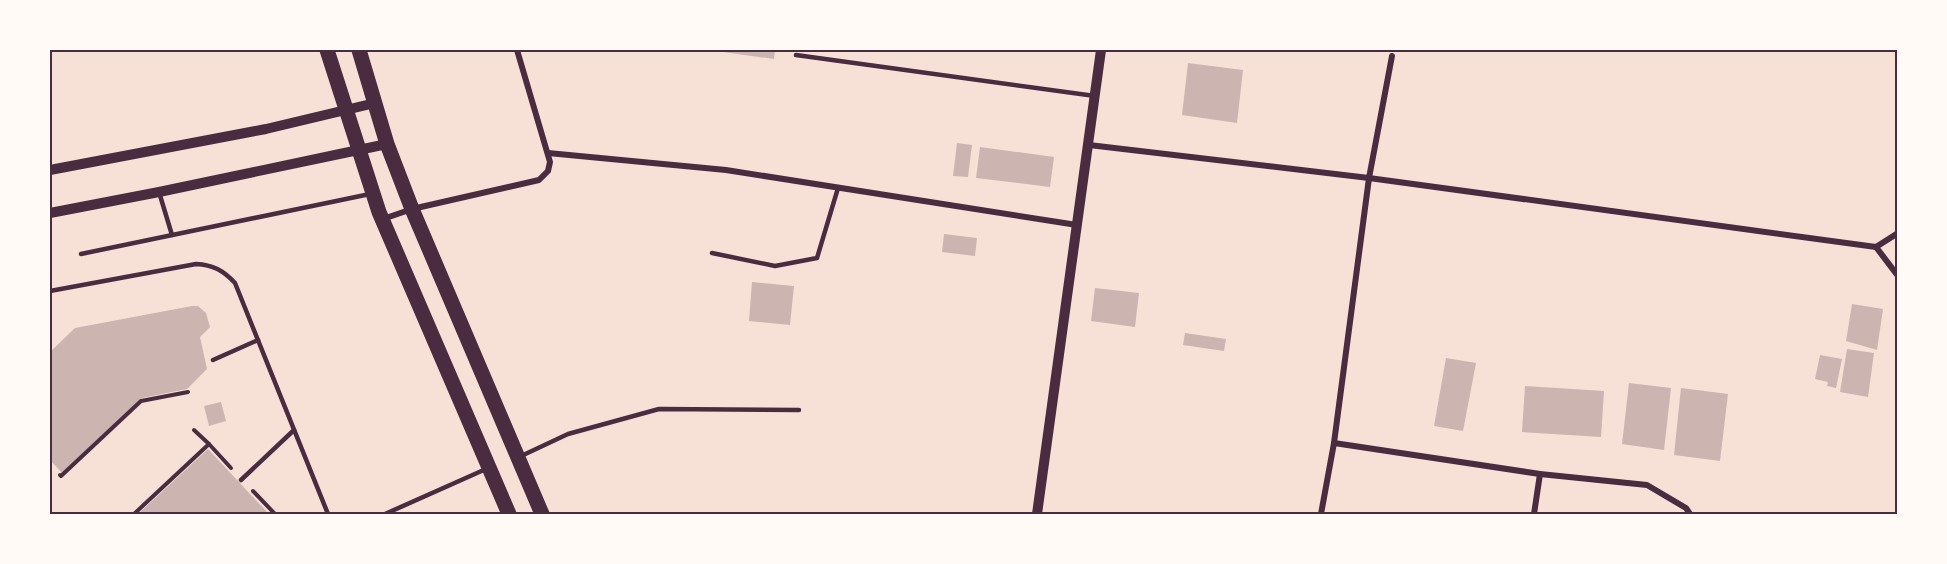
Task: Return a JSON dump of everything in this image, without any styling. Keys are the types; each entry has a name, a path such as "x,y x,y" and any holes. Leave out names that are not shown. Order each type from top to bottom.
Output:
{"main road":[{"path":"327,50 372,194 509,514"},
{"path":"359,50 387,144 412,209 542,514"}],"street":[{"path":"382,219 412,209 539,180 548,171 550,162 548,153 517,50"},
{"path":"1037,514 1101,50"},
{"path":"1321,514 1334,443 1369,178 1392,56"},
{"path":"50,170 266,129 375,103"},
{"path":"50,213 387,144"},
{"path":"1089,145 1369,178 1876,247 1898,233"},
{"path":"548,153 726,170 1077,225"},
{"path":"1876,247 1898,276"},
{"path":"1334,443 1540,474 1647,485 1686,508 1690,514"},
{"path":"1534,514 1540,474"}],"lane":[{"path":"796,55 1095,96"},
{"path":"712,252 775,266 817,258 838,188"},
{"path":"159,192 172,235"},
{"path":"81,254 372,194"},
{"path":"50,291 196,264 210,264 225,272 235,283 328,514"},
{"path":"213,360 258,340"},
{"path":"517,458 568,434 659,409 799,410"},
{"path":"242,480 294,430"},
{"path":"385,514 489,468"}],"path":[{"path":"60,475 141,401 188,392"},
{"path":"134,514 209,444 194,430"}],"building":[{"path":"723,50 775,50 774,59 723,52"},
{"path":"1188,63 1243,70 1237,123 1182,115"},
{"path":"957,143 972,145 968,177 953,176"},
{"path":"980,147 1054,157 1050,187 976,178"},
{"path":"944,234 977,238 975,256 942,252"},
{"path":"752,282 794,286 790,325 749,321"},
{"path":"1095,288 1139,293 1135,327 1091,321"},
{"path":"1852,304 1883,309 1877,350 1846,341"},
{"path":"198,306 206,313 210,327 200,337 207,369 187,389 142,398 62,473 50,460 50,352 75,328"},
{"path":"1185,333 1226,339 1224,351 1183,345"},
{"path":"1847,349 1874,353 1868,397 1840,392"},
{"path":"1820,355 1842,359 1836,388 1827,386 1828,382 1815,379"},
{"path":"1446,358 1476,363 1463,431 1434,426"},
{"path":"1629,383 1671,388 1664,450 1622,444"},
{"path":"1525,386 1604,391 1601,437 1522,432"},
{"path":"1681,388 1728,394 1720,461 1674,455"},
{"path":"221,402 226,421 209,426 204,406"},
{"path":"208,449 268,513 138,514"}]}
